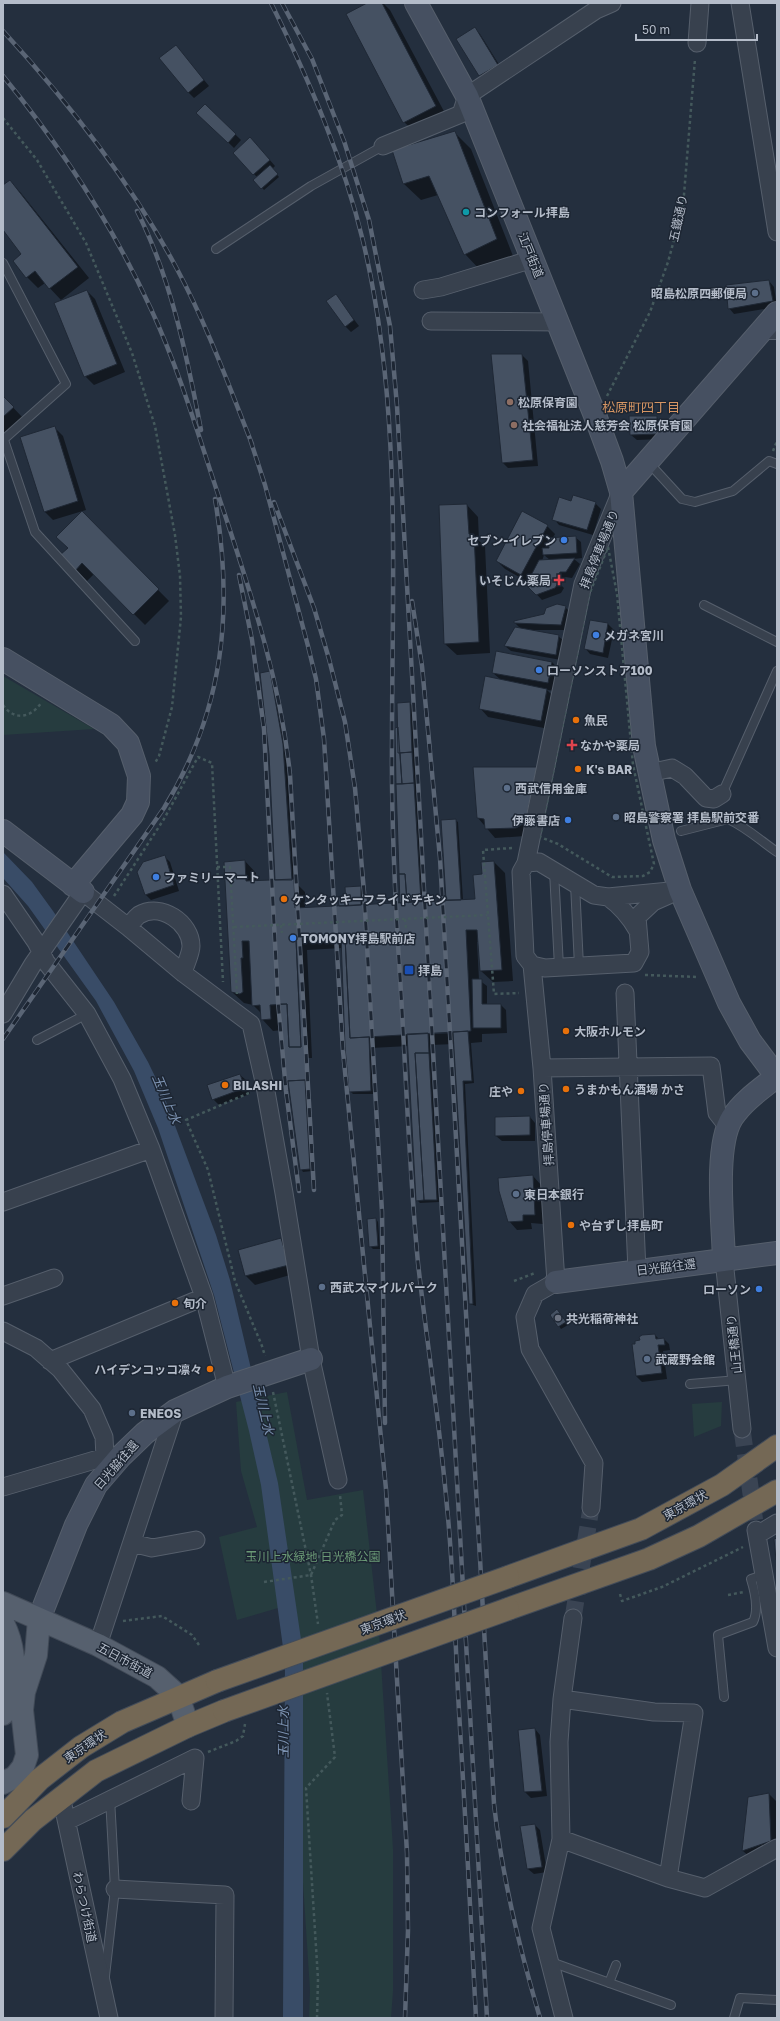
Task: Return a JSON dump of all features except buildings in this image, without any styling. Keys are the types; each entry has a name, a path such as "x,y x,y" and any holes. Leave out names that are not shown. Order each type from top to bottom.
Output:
{"highway":[{"name":"東京環状","path":"3,1817 40,1779 82,1747 122,1722 178,1696 217,1681 641,1529 722,1485 777,1446"},
{"path":"3,1850 33,1820 96,1771 188,1726 649,1559 699,1536 777,1491"}],"main road":[{"name":"五日市街道","path":"3,1603 98,1645 157,1677 178,1696 188,1726"},
{"path":"3,1714 39,1619"},
{"path":"3,1782 15,1777 23,1767 27,1755 22,1710 24,1692 36,1656 39,1619"},
{"path":"3,1623 10,1638 14,1663 12,1691"}],"street":[{"name":"江戸街道","path":"416,3 468,96 559,322 612,461 621,492 644,738 649,773 664,840 680,890 738,1021 750,1041 777,1077"},
{"path":"383,146 461,114 468,96 596,10 612,3"},
{"path":"697,42 700,3"},
{"path":"740,3 777,232"},
{"path":"423,290 441,287 533,259"},
{"name":"拝島停車場通り","path":"556,1282 542,1068 532,966 525,956 521,872 526,863 583,584 621,492 648,461 768,335 777,313"},
{"path":"431,321 559,322"},
{"path":"3,659 111,725 128,743 139,776 138,802 132,815 78,888 71,910 3,1014"},
{"path":"649,773 672,768 684,776 706,798 714,799 722,794"},
{"path":"3,831 128,926 183,973 251,1024 265,1086 311,1359 338,1480"},
{"path":"526,863 539,862 594,895 608,897 680,890"},
{"path":"532,966 559,968 634,963 640,952 637,917 653,902 680,890"},
{"path":"3,894 45,948 46,962 87,1014 122,1079 151,1149 204,1297 233,1385"},
{"path":"608,897 618,904 629,916 638,930"},
{"path":"128,926 140,915 158,910 177,919 190,935 191,948 183,973"},
{"path":"625,994 637,1271"},
{"path":"542,1068 711,1066 717,1113 728,1127"},
{"path":"724,1260 722,1154 728,1127 737,1112 746,1102 777,1077"},
{"path":"3,1202 151,1149"},
{"name":"日光脇往還","path":"556,1282 777,1253"},
{"name":"山王橋通り","path":"724,1260 738,1380 742,1429"},
{"path":"3,1296 54,1278"},
{"path":"556,1282 535,1294 525,1317 530,1349 594,1463 591,1508"},
{"path":"50,1361 204,1297"},
{"path":"3,1331 36,1348 60,1370 92,1409 113,1457 3,1487"},
{"path":"264,1375 311,1359"},
{"name":"日光脇往還","path":"39,1619 76,1525 96,1485 113,1457 175,1410 233,1385 264,1375"},
{"path":"98,1645 175,1410"},
{"path":"777,1522 757,1535 777,1648"},
{"path":"132,1543 152,1548 196,1540"},
{"path":"564,2018 541,1928 561,1839 559,1742 562,1699 573,1618"},
{"path":"562,1699 654,1712 694,1713 668,1878"},
{"path":"67,1821 110,1798 195,1758"},
{"path":"191,1801 195,1758"},
{"name":"わらつけ街道","path":"62,1796 108,2018"},
{"path":"561,1839 668,1878 705,1888 777,1848"},
{"path":"115,1889 225,1896 224,2018"}],"lane":[{"path":"216,249 311,186 383,146"},
{"path":"3,264 66,384 4,440 35,532 135,641"},
{"path":"648,461 682,499 695,502 733,491 768,461 777,464"},
{"path":"704,605 777,642"},
{"path":"722,794 777,671"},
{"path":"681,831 728,819 743,826 752,835 777,852"},
{"path":"554,871 559,968"},
{"path":"575,883 579,966"},
{"path":"37,1040 87,1014"},
{"path":"690,1384 738,1380"},
{"path":"724,1697 718,1635 753,1622 756,1616 754,1591 751,1580 763,1574"},
{"path":"104,1993 115,1889 110,1798"},
{"path":"550,1962 671,2004"},
{"path":"609,1983 616,1965"},
{"path":"734,2018 740,1998 777,2000"}],"path":[{"name":"五鐵通り","path":"596,418 650,312 668,262 682,208 697,42"},
{"path":"3,118 37,160 86,242 132,353 155,426 166,479 180,576 181,617 178,663 172,707 159,756 155,763 139,776"},
{"path":"608,547 617,594 633,765 654,864 650,872 643,876 612,878 558,844 540,837 589,595 608,547"},
{"path":"3,705 8,712 20,716 36,711 41,703"},
{"path":"111,901 164,819 198,757 212,763 223,983"},
{"path":"512,848 483,850 487,915 494,994 521,993"},
{"path":"217,867 230,867 237,991"},
{"path":"234,927 487,915"},
{"path":"405,919 406,929"},
{"path":"281,925 282,933"},
{"path":"644,975 701,977"},
{"path":"264,1375 262,1346 235,1281 208,1170 186,1120 265,1086"},
{"path":"264,1582 311,1575 335,1520 342,1515 338,1480"},
{"path":"620,1594 622,1601 662,1587 757,1535"},
{"path":"105,1623 162,1616 192,1635 199,1645"},
{"path":"195,1758 236,1741 243,1736 245,1722"}],"green space":[{"path":"3,676 94,729 3,735"},
{"name":"玉川上水緑地 日光橋公園","path":"287,1392 307,1500 363,1490 379,1632 393,1849 393,1991 391,2018 309,2018 310,1990 285,1606 237,1620 219,1537 257,1527 241,1471 236,1402"},
{"path":"722,1402 721,1426 694,1437 692,1404"}],"water":[{"path":"3,852 32,882 53,911 114,1002 148,1062 162,1091 216,1235 230,1280 278,1483 303,1653 303,2018 283,2018 285,1662 261,1485 249,1431 214,1295 158,1128 134,1071 96,1001 28,906 3,878"}],"tunnel":[{"path":"742,1429 756,1530"},
{"path":"573,1618 591,1508"}],"railway":[{"path":"271,3 312,90 346,180 363,241 375,302 384,365 392,490 392,800 396,918 418,1263 441,1446 451,1558 476,2018"},
{"path":"282,3 312,59 344,141 369,220 390,326 397,406 487,2018"},
{"path":"3,31 75,115 140,205 188,290 217,356 252,444"},
{"path":"3,76 46,131 103,217 151,309 162,334 191,412 247,582 265,645 280,709 290,775 314,1190"},
{"path":"137,211 149,237 168,290 184,346 201,430"},
{"path":"250,439 265,485 308,646 316,679 324,739 343,1051 386,1489 407,1853 408,1930 405,2018"},
{"path":"3,1039 164,808 184,771 200,734 212,697 219,659 223,620 221,540 215,499"},
{"path":"274,502 314,608 329,659 345,722 355,788 364,892 382,1212 385,1423"},
{"path":"239,575 252,640 264,729 278,1001 286,1091 299,1191"},
{"path":"412,601 422,666 440,858 494,1804 497,1832 512,1912 540,2018"}],"place":[{"name":"コンフォール拝島","path":"466,212"},
{"name":"昭島松原四郵便局","path":"755,293"},
{"name":"松原保育園","path":"510,402"},
{"name":"社会福祉法人慈芳会 松原保育園","path":"514,425"},
{"name":"セブン-イレブン","path":"564,540"},
{"name":"いそじん薬局","path":"559,580"},
{"name":"メガネ宮川","path":"596,635"},
{"name":"ローソンストア100","path":"539,670"},
{"name":"魚民","path":"576,720"},
{"name":"なかや薬局","path":"572,745"},
{"name":"K's BAR","path":"578,769"},
{"name":"西武信用金庫","path":"507,788"},
{"name":"昭島警察署 拝島駅前交番","path":"616,817"},
{"name":"伊藤書店","path":"568,820"},
{"name":"ファミリーマート","path":"156,877"},
{"name":"ケンタッキーフライドチキン","path":"284,899"},
{"name":"TOMONY拝島駅前店","path":"293,938"},
{"name":"拝島","path":"409,970"},
{"name":"大阪ホルモン","path":"566,1031"},
{"name":"BILASHI","path":"225,1085"},
{"name":"うまかもん酒場 かさ","path":"566,1089"},
{"name":"庄や","path":"521,1091"},
{"name":"東日本銀行","path":"516,1194"},
{"name":"や台ずし拝島町","path":"571,1225"},
{"name":"西武スマイルパーク","path":"322,1287"},
{"name":"ローソン","path":"759,1289"},
{"name":"旬介","path":"175,1303"},
{"name":"共光稲荷神社","path":"558,1318"},
{"name":"武蔵野会館","path":"647,1359"},
{"name":"ハイデンコッコ凛々","path":"210,1369"},
{"name":"ENEOS","path":"132,1413"}],"district":[{"name":"松原町四丁目","path":"641,407"}],"water label":[{"name":"玉川上水","path":"167,1099"},
{"name":"玉川上水","path":"264,1409"},
{"name":"玉川上水","path":"283,1732"}]}
